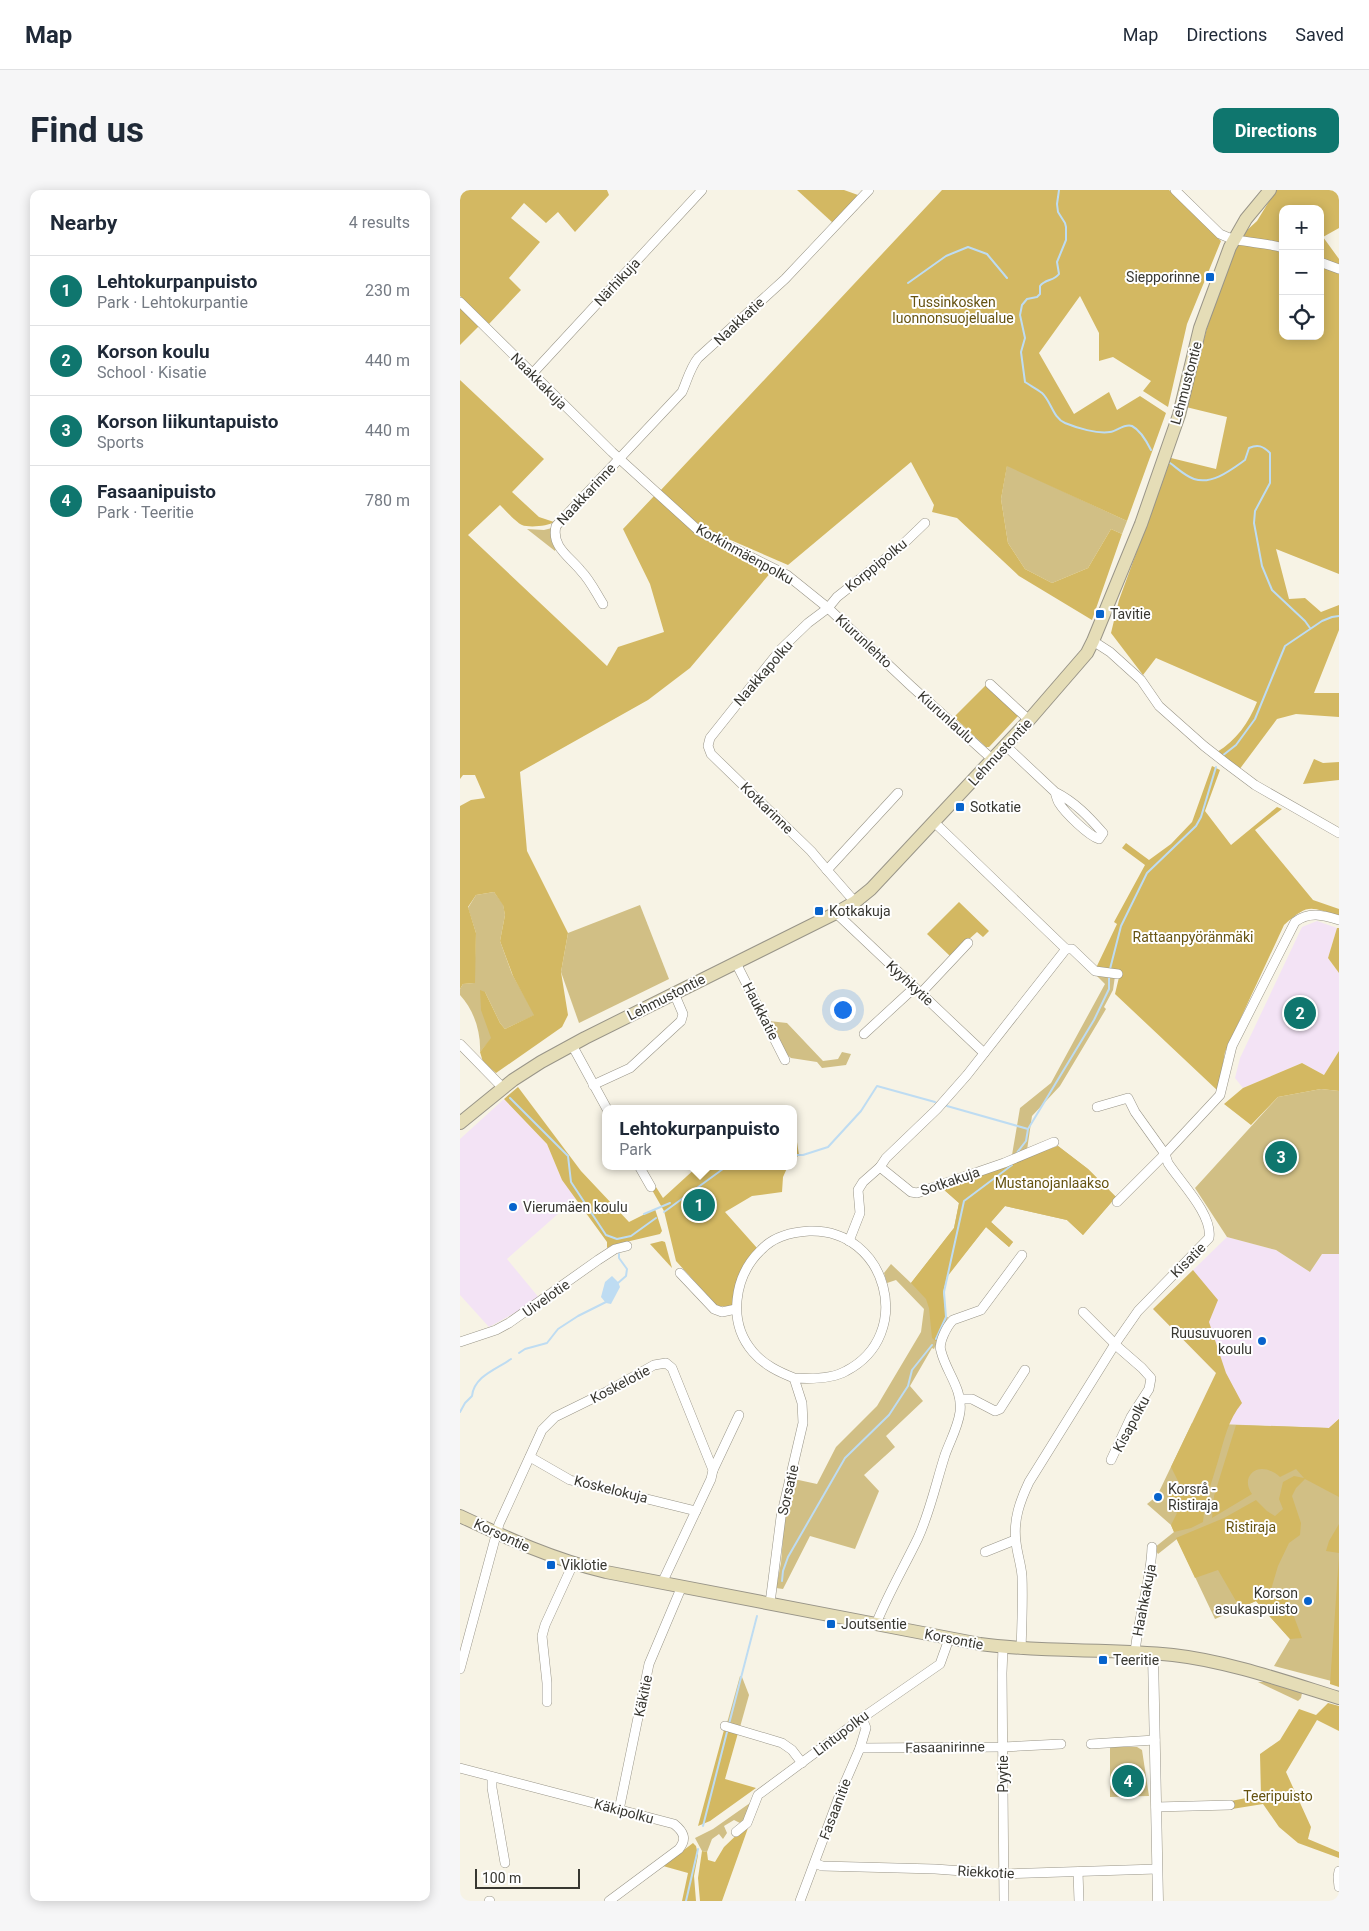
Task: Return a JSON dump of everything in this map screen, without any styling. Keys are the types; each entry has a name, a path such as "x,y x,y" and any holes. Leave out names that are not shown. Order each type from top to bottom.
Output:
{"main road":[{"name":"Lehmustontie","path":"460,1123 529,1069 572,1045 768,948 855,902 871,889 1029,720 1087,653 1093,641 1141,524 1179,415 1200,328 1233,239 1246,219 1270,190"},
{"name":"Korsontie","path":"460,1516 540,1552 572,1564 662,1583 949,1639 1003,1647 1154,1654 1207,1660 1339,1698"}],"street":[{"name":"Närhikuja","path":"532,374 702,190"},
{"name":"Naakkatie","path":"620,459 682,392 693,364 698,358 785,279 869,190"},
{"path":"1175,190 1220,234 1233,239 1262,242 1279,247"},
{"path":"1324,263 1339,269"},
{"name":"Naakkakuja","path":"460,302 620,459"},
{"name":"Naakkarinne","path":"603,604 582,572 563,553 556,542 554,532 556,526 620,459"},
{"name":"Korkinmäenpolku","path":"620,459 699,531 774,567 828,608"},
{"name":"Korppipolku","path":"828,608 838,597 899,548 925,523"},
{"name":"Kiurunlehto","path":"828,608 900,675"},
{"name":"Naakkapolku","path":"708,746 710,738 781,649 808,623 828,608"},
{"path":"1093,641 1110,652 1141,680 1160,706 1227,764 1255,785 1339,833"},
{"name":"Kiurunlaulu","path":"900,675 992,759"},
{"path":"990,684 1029,720"},
{"name":"Kotkarinne","path":"708,746 711,754 811,851 827,870"},
{"path":"1006,746 1055,792 1075,804 1103,833 1099,839 1093,837 1064,809 1058,802 1055,792"},
{"path":"855,902 827,870 898,793"},
{"path":"934,822 1066,949 1072,949 1095,971 1118,974"},
{"name":"Kyyhkytie","path":"836,913 984,1053"},
{"path":"1118,1202 1220,1095 1232,1046 1295,922 1311,914 1339,920"},
{"path":"864,1034 918,991 968,943"},
{"path":"849,1241 860,1213 858,1190 863,1182 937,1109 1066,949"},
{"name":"Haukkatie","path":"736,963 786,1060"},
{"path":"593,1085 630,1068 681,1021 683,1014 674,993"},
{"path":"460,1044 503,1088"},
{"path":"572,1045 605,1105"},
{"path":"1097,1108 1128,1098 1135,1112 1165,1154"},
{"name":"Sotkakuja","path":"880,1167 911,1192 917,1193 1004,1163 1054,1142"},
{"name":"Kisatie","path":"1021,1649 1023,1594 1015,1540 1016,1517 1020,1501 1029,1482 1115,1344 1148,1300 1209,1238 1209,1226 1205,1216 1168,1163 1165,1154"},
{"path":"641,1170 651,1187"},
{"path":"798,1231 831,1233 849,1241 870,1259 881,1276 886,1312 880,1336 861,1361 836,1375 806,1379 794,1378 776,1370 753,1352 739,1324 736,1309 742,1274 754,1257 766,1245 798,1231"},
{"name":"Uivelotie","path":"460,1342 496,1330 509,1323 598,1260 615,1249 627,1246"},
{"path":"876,1624 885,1600 918,1538 947,1449 958,1422 960,1399 941,1351 942,1342 950,1322 981,1310 1022,1255"},
{"path":"680,1273 714,1309 722,1312 736,1309"},
{"path":"1083,1312 1115,1344"},
{"name":"Kisapolku","path":"1111,1460 1131,1417 1151,1383 1150,1378 1142,1368 1115,1344"},
{"name":"Koskelotie","path":"497,1533 499,1524 542,1430 555,1418 654,1365 666,1362 672,1368 713,1470"},
{"path":"960,1399 972,1399 994,1411 1000,1409 1025,1370"},
{"name":"Sorsatie","path":"770,1603 780,1517 803,1423 802,1403 794,1378"},
{"path":"662,1583 739,1415"},
{"name":"Koskelokuja","path":"530,1457 570,1480 696,1511"},
{"path":"460,1669 497,1533"},
{"path":"985,1552 1015,1540"},
{"name":"Haahkakuja","path":"1135,1653 1141,1610 1152,1562 1152,1547"},
{"path":"547,1702 542,1636 572,1564"},
{"name":"Käkitie","path":"619,1810 649,1664 682,1586"},
{"name":"Lintupolku","path":"736,1832 747,1823 758,1795 862,1718 940,1664 949,1639"},
{"name":"Pyytie","path":"1003,1647 1004,1901"},
{"path":"1154,1654 1158,1901"},
{"name":"Fasaanitie","path":"800,1901 860,1748 866,1728 862,1718"},
{"path":"724,1726 782,1743 792,1750 802,1763"},
{"path":"1091,1744 1155,1740"},
{"name":"Fasaanirinne","path":"860,1748 1003,1747 1061,1744"},
{"name":"Käkipolku","path":"460,1768 675,1825 682,1831 683,1844 679,1849 608,1901"},
{"path":"492,1777 492,1788 505,1862"},
{"path":"1156,1807 1230,1805"},
{"name":"Riekkotie","path":"815,1862 822,1866 935,1869 1004,1874 1157,1869"},
{"path":"1339,1871 1339,1887"},
{"path":"1078,1872 1079,1901"}],"shaded area":[{"path":"1317,921 1337,928 1328,958 1339,973 1339,1051 1324,1075 1302,1063 1243,1088 1235,1078 1240,1058 1302,927"},
{"name":"Vierumäen koulu","path":"504,1099 547,1144 562,1180 576,1198 507,1259 540,1299 489,1327 460,1295 460,1139"},
{"name":"Ruusuvuoren koulu","path":"1227,1237 1276,1250 1310,1272 1322,1254 1339,1254 1339,1419 1329,1428 1192,1423 1216,1373 1153,1309"}],"green space":[{"path":"460,190 607,190 609,195 575,232 558,212 546,223 524,203 511,218 540,242 509,278 521,290 489,324 460,296"},
{"path":"797,190 844,190 858,195 833,223"},
{"name":"Tussinkosken luonnonsuojelualue","path":"942,190 1169,190 1221,241 1187,324 1168,407 1143,391 1151,381 1113,357 1099,361 1099,333 1080,296 1039,353 1074,414 1109,392 1117,410 1140,396 1166,413 1127,521 1007,466 1001,499 1008,543 1025,569 1052,583 1088,568 1111,529 1122,534 1092,620 1019,576 957,518 932,512 934,505 911,462 788,565 703,528 660,491"},
{"path":"1276,190 1339,190 1339,228 1324,236 1324,205 1279,205 1279,340 1324,340 1324,238 1339,259 1339,574 1276,549 1289,599 1305,598 1321,612 1339,605 1339,630 1314,693 1339,693 1339,717 1296,714 1277,719 1239,770 1217,752 1224,748 1241,730 1257,702 1156,658 1143,675 1111,633 1119,600 1171,458 1216,469 1227,417 1186,407 1207,328 1231,252 1245,232 1257,221"},
{"path":"460,307 479,326 460,345"},
{"path":"460,380 544,459 512,492 539,517 554,522 539,526 522,525 500,505 468,535 607,666 618,647 664,632 650,584 623,529 655,495 698,536 772,571 690,668 648,700 520,772 527,851 568,933 561,972 568,1015 562,1027 496,1073 483,1062 480,1052 491,1038 481,1010 480,990 485,992 500,1023 505,1029 534,1015 513,976 500,941 505,915 503,905 494,892 476,895 468,907 476,933 475,983 463,984 460,989 460,806 471,800 485,798 475,775 463,775 460,779"},
{"path":"1007,465 1127,521 1122,534 1111,529 1088,568 1052,583 1025,569 1008,543 1001,499"},
{"path":"552,528 555,551 527,529 544,530"},
{"path":"987,684 1019,715 989,747 986,747 954,717"},
{"path":"1314,759 1323,763 1339,762 1339,780 1303,784"},
{"name":"Rattaanpyöränmäki","path":"1212,766 1220,770 1205,811 1231,845 1277,807 1282,809 1255,830 1313,900 1339,909 1339,916 1315,909 1304,910 1284,925 1225,1052 1218,1091 1115,994 1120,973 1096,968 1117,924 1114,922 1145,865 1122,848 1126,843 1149,860 1171,844 1192,822"},
{"path":"494,892 503,904 505,915 500,941 512,974 535,1015 505,1029 500,1023 485,992 492,1038 480,1052 476,1022 469,1007 460,995 460,989 463,984 474,983 476,933 468,908 476,895"},
{"path":"959,902 989,931 983,937 977,932 950,956 927,934"},
{"path":"640,905 669,979 579,1023 561,972 568,933"},
{"path":"1337,928 1339,928 1339,973 1328,958"},
{"path":"1095,974 1115,976 1113,990 1104,1007 1106,1009 1060,1086 1032,1116 1027,1150 1012,1155 1020,1108 1051,1083 1105,984"},
{"path":"769,1021 787,1023 823,1061 838,1059 842,1052 851,1054 846,1065 822,1068 817,1062 791,1058 786,1054"},
{"path":"1339,1051 1339,1091 1321,1089 1278,1097 1251,1125 1224,1104 1243,1088 1302,1063 1324,1075"},
{"path":"518,1087 581,1171 629,1222 655,1209 662,1231 660,1234 607,1248 607,1242 562,1180 547,1144 504,1099"},
{"path":"1321,1089 1339,1091 1339,1254 1322,1254 1310,1272 1276,1250 1227,1237 1195,1188 1278,1097"},
{"name":"Mustanojanlaakso","path":"1058,1146 1088,1169 1116,1197 1083,1235 1067,1220 1005,1206 991,1222 1013,1242 1009,1247 986,1227 946,1277 943,1292 946,1317 948,1317 934,1349 932,1348 910,1386 923,1401 886,1436 895,1447 864,1475 879,1491 855,1549 810,1536 783,1589 776,1588 781,1563 784,1524 794,1479 817,1484 836,1447 877,1406 921,1332 924,1309 896,1280 887,1283 884,1273 891,1264 911,1283 954,1228 959,1203 942,1188"},
{"path":"1058,1146 1088,1169 1116,1197 1083,1235 1067,1220 1005,1206 991,1222 1013,1242 1009,1247 986,1227 947,1277 943,1292 946,1317 937,1342 932,1338 929,1308 926,1299 911,1283 954,1228 959,1203 942,1188"},
{"path":"694,1170 786,1170 783,1177 782,1192 752,1196 725,1212 757,1248 734,1307 717,1306 676,1261 664,1211 652,1190 656,1187 663,1198"},
{"path":"665,1242 672,1268 650,1244"},
{"path":"1193,1270 1218,1300 1209,1322 1226,1373 1242,1403 1233,1416 1225,1438 1207,1498 1203,1522 1191,1528 1174,1532 1171,1525 1177,1513 1167,1499 1180,1485 1171,1467 1216,1373 1153,1309"},
{"name":"Ristiraja","path":"1339,1419 1339,1683 1274,1666 1290,1639 1256,1601 1215,1619 1177,1539 1158,1554 1154,1548 1174,1532 1171,1525 1147,1504 1157,1496 1192,1423 1329,1428"},
{"path":"1339,1419 1339,1497 1305,1479 1296,1488 1292,1496 1301,1523 1300,1535 1289,1543 1278,1566 1270,1593 1287,1598 1302,1638 1290,1639 1256,1601 1240,1608 1218,1570 1195,1578 1176,1538 1224,1518 1256,1500 1275,1516 1283,1509 1279,1499 1283,1482 1294,1476 1304,1478 1296,1469 1280,1477 1265,1469 1258,1469 1253,1472 1248,1481 1252,1494 1212,1518 1214,1496 1236,1425 1329,1428"},
{"path":"1339,1524 1339,1553 1326,1551 1329,1541"},
{"path":"1339,1556 1339,1687 1330,1684"},
{"path":"740,1676 749,1695 740,1727 727,1723"},
{"path":"1258,1682 1268,1682 1302,1693 1301,1698 1298,1701"},
{"name":"Teeripuisto","path":"1328,1703 1339,1706 1339,1731 1317,1720 1286,1772 1311,1827 1308,1839 1339,1852 1339,1858 1298,1843 1279,1827 1263,1804 1232,1809 1231,1801 1261,1795 1260,1754 1280,1740 1299,1709 1316,1715"},
{"path":"724,1730 738,1733 725,1779 756,1788 710,1821 698,1826"},
{"path":"1110,1747 1137,1747 1142,1750 1149,1796 1110,1797"},
{"path":"750,1803 745,1822 742,1824 734,1820 724,1826 727,1833 723,1839 719,1834 712,1839 707,1852 702,1851 695,1838 713,1829"},
{"path":"746,1826 748,1828 722,1901 700,1901 698,1878 702,1851 707,1852 708,1860 715,1862 724,1847"},
{"path":"693,1843 696,1846 698,1855 694,1876 696,1901 682,1901 688,1873 663,1866"}],"water":[{"path":"612,1276 620,1287 611,1304 606,1303 601,1297 605,1282"}],"waterway":[{"path":"1059,190 1058,212 1066,227 1066,240 1057,262 1059,274 1040,286 1040,294 1037,297 1027,299 1022,305 1020,315 1025,338 1021,352 1025,382 1042,393 1061,421 1081,429 1099,432 1110,432 1129,425 1140,433 1151,450"},
{"path":"908,283 946,256 968,247 987,254 1007,278"},
{"path":"1170,463 1191,478 1208,480 1221,476 1245,460 1249,448 1260,446 1270,453 1270,483 1255,511 1254,523 1262,566 1272,590 1310,628"},
{"path":"1222,756 1236,745 1255,719 1285,646 1322,621 1339,616"},
{"path":"1110,969 1121,926 1147,873 1196,826 1201,817 1216,767"},
{"path":"1016,1154 1026,1141 1028,1129 1094,1020 1109,989 1109,976"},
{"path":"797,1155 828,1147 861,1111 877,1086 935,1102"},
{"path":"510,1098 568,1156 571,1182 606,1235 617,1239 631,1236 656,1218"},
{"path":"947,1106 1028,1129"},
{"path":"936,1339 946,1317 944,1292 964,1201 1012,1165"},
{"path":"664,1212 722,1170"},
{"path":"644,1214 670,1203"},
{"path":"618,1283 626,1276 627,1269 619,1258 619,1254"},
{"path":"519,1353 525,1349 547,1343 558,1329 578,1316 606,1302"},
{"path":"782,1581 788,1557 845,1458 889,1415 908,1386 912,1370 932,1345"},
{"path":"460,1412 472,1396 477,1383 511,1359"},
{"path":"729,1724 757,1616"},
{"path":"703,1826 727,1732"},
{"path":"686,1901 698,1849"}],"place":[{"name":"Siepporinne","path":"1210,277"},
{"name":"Tavitie","path":"1100,614"},
{"name":"Sotkatie","path":"960,807"},
{"name":"Kotkakuja","path":"819,911"},
{"name":"Korson koulu","path":"1300,1013"},
{"name":"Korson liikuntapuisto","path":"1281,1157"},
{"name":"Lehtokurpanpuisto","path":"699,1205"},
{"name":"Vierumäen koulu","path":"513,1207"},
{"name":"Ruusuvuoren koulu","path":"1262,1341"},
{"name":"Korsrå - Ristiraja","path":"1158,1497"},
{"name":"Viklotie","path":"551,1565"},
{"name":"Korson asukaspuisto","path":"1308,1601"},
{"name":"Joutsentie","path":"831,1624"},
{"name":"Teeritie","path":"1103,1660"},
{"name":"Fasaanipuisto","path":"1128,1781"}]}
